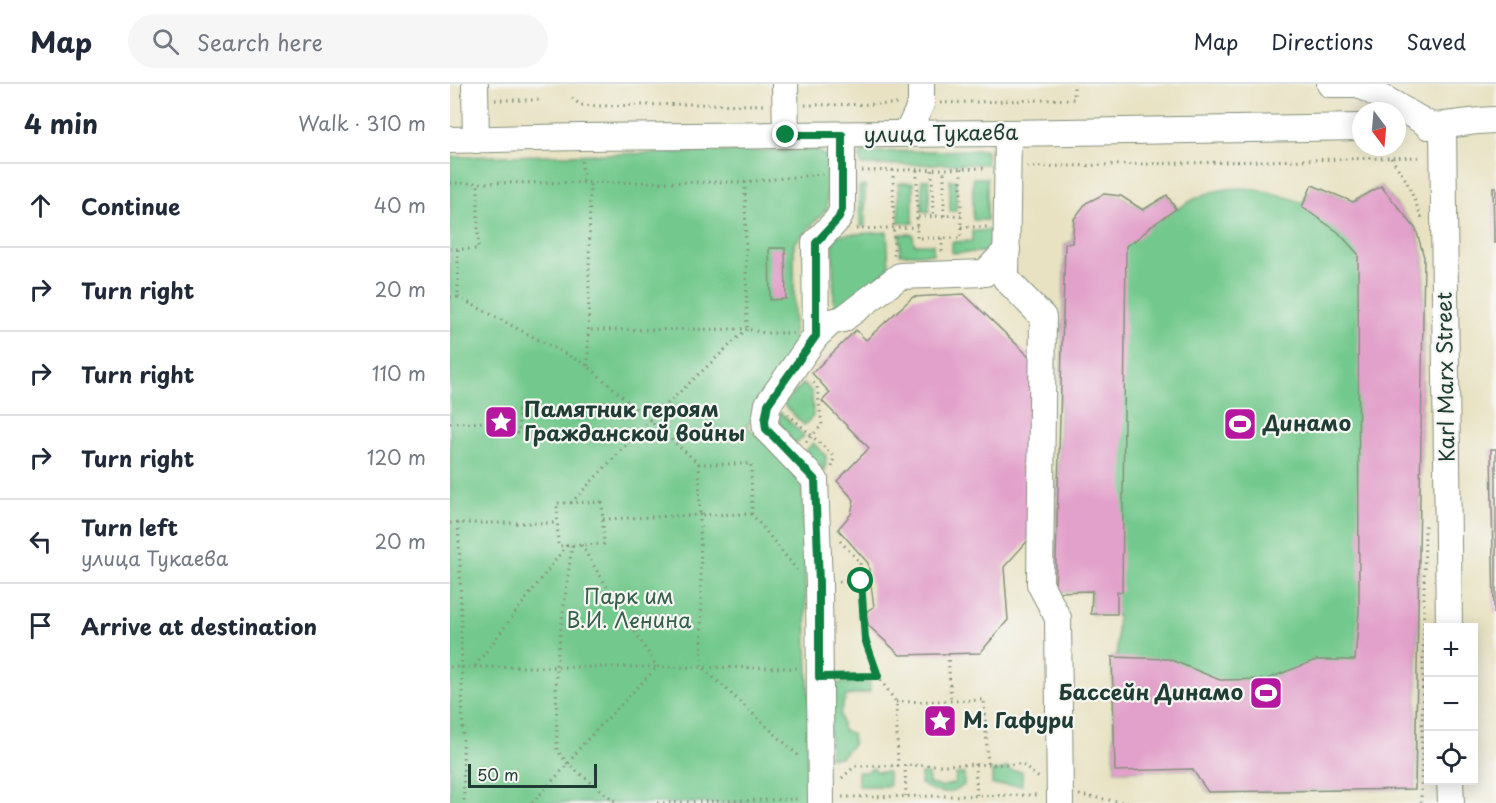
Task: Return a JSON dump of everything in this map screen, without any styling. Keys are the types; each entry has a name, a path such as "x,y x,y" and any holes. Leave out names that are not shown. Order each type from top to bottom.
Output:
{"street":[{"path":"1330,84 1359,84 1437,126"},
{"path":"476,140 485,92"},
{"path":"907,134 921,94"},
{"path":"785,95 786,135"},
{"path":"1406,126 1437,126 1476,120 1496,120"},
{"name":"Karl Marx Street","path":"1437,126 1449,623"},
{"name":"улица Тукаева","path":"450,140 582,136 842,135 1352,127"},
{"path":"1008,133 1006,279 1043,316 1040,584 1058,618 1060,799"},
{"path":"827,794 811,672 819,583 815,480 766,429 765,421 768,404 795,364 806,334 816,243 838,219 842,210 842,135"},
{"path":"806,334 843,319 900,276 985,273 1007,250"},
{"path":"1450,785 1451,803"}],"path":[{"path":"572,99 580,105 785,95 921,94 1074,99 1074,84"},
{"path":"485,92 541,100"},
{"path":"580,105 580,111"},
{"path":"450,183 745,182 842,171 1422,157"},
{"path":"1391,158 1406,180 1425,227"},
{"path":"582,161 583,183"},
{"path":"932,169 933,216"},
{"path":"944,169 944,216"},
{"path":"917,170 917,238 961,238 962,169"},
{"path":"893,170 894,281"},
{"path":"571,503 650,420 747,329 745,182"},
{"path":"450,249 478,249 478,183"},
{"path":"588,366 590,183"},
{"path":"917,217 961,215"},
{"path":"827,230 917,227"},
{"path":"458,249 458,297"},
{"path":"450,297 458,297 588,366 699,464 751,464 752,514 603,519"},
{"path":"589,330 747,329 764,333 806,334"},
{"path":"792,456 822,425 817,387 795,364"},
{"path":"493,411 518,411 519,433 493,434 493,422 493,411"},
{"path":"450,423 493,422"},
{"path":"699,464 702,667 807,763"},
{"path":"602,502 603,519 604,544 558,546 557,503 602,502"},
{"path":"450,523 557,523"},
{"path":"458,523 464,803"},
{"path":"839,540 860,562 865,639 878,676 896,702 898,766"},
{"path":"475,666 567,545"},
{"path":"572,545 556,666 557,750 568,764 616,803"},
{"path":"581,545 657,667"},
{"path":"948,654 951,700"},
{"path":"450,667 702,667 878,676"},
{"path":"532,803 657,667"},
{"path":"896,702 984,700 988,764"},
{"path":"975,764 977,795"},
{"path":"827,794 855,766 1021,764"},
{"path":"905,765 906,796"},
{"path":"657,803 827,794 977,795 1060,799 1085,795 1129,803"}],"green space":[{"name":"Парк им В.И. Ленина","path":"816,150 827,157 827,209 794,244 794,355 747,426 802,479 812,803 450,803 450,157"},
{"path":"986,150 987,164 862,165 859,157 863,152"},
{"path":"973,178 987,178 987,220 973,220"},
{"path":"922,180 929,180 929,212 922,211"},
{"path":"950,180 956,180 956,211 950,211"},
{"path":"899,183 913,183 913,223 899,223"},
{"name":"Динамо","path":"1312,185 1353,202 1381,186 1416,229 1424,257 1415,789 1208,792 1192,769 1115,771 1112,657 1117,657 1117,614 1091,614 1091,591 1055,592 1065,244 1072,242 1074,219 1104,194 1121,196 1143,210 1167,195 1177,209 1202,195 1219,190 1243,188 1279,195 1303,203"},
{"path":"865,186 865,226 860,226 859,187"},
{"path":"1000,230 1000,250 984,264 984,252 952,253 952,242 972,241 972,231"},
{"path":"887,232 889,267 848,307 834,307 833,243 837,235"},
{"path":"900,234 913,234 914,244 933,244 933,254 900,254"},
{"path":"803,384 812,392 813,416 804,425 783,404"},
{"path":"780,412 804,436 796,444 785,433 779,422"},
{"path":"813,443 826,456 825,471 805,452"},
{"path":"828,683 870,683 870,692 846,696 840,713 843,731 852,733 853,744 841,757 830,758"},
{"path":"1007,767 1011,771 1022,771 1022,785 992,785 992,771 1000,771"},
{"path":"873,768 877,772 888,772 889,786 858,786 858,772 866,772"},
{"path":"921,774 928,774 929,784 941,787 955,783 956,774 964,774 964,785 953,791 937,792 921,784"}],"building":[{"path":"1312,185 1353,202 1381,186 1416,229 1424,257 1415,789 1208,792 1192,769 1115,771 1112,657 1169,659 1220,680 1267,679 1316,660 1355,660 1359,612 1358,254 1338,232 1302,207"},
{"path":"1493,187 1496,187 1496,243 1494,243"},
{"path":"1104,194 1121,196 1143,210 1167,195 1176,209 1126,246 1122,592 1117,592 1117,614 1091,614 1092,591 1055,592 1065,244 1072,243 1074,219 1086,203"},
{"path":"769,248 785,248 786,299 770,300"},
{"path":"964,294 1033,360 1032,536 1004,567 1008,620 980,653 900,655 869,626 865,615 874,607 868,563 838,529 851,514 854,500 837,481 869,448 822,401 830,393 812,373 856,330 866,340 913,297"},
{"path":"1491,449 1496,449 1496,614 1494,614"}],"place":[{"name":"Памятник героям Гражданской войны","path":"501,422"},
{"name":"Динамо","path":"1240,424"},
{"name":"Бассейн Динамо","path":"1266,693"},
{"name":"М. Гафури","path":"940,721"}],"route":[{"path":"786,135 842,135 842,210 838,219 816,243 814,259 816,336 772,398 765,412 766,429 815,480 819,583 819,677 878,676 865,639 861,581"}]}
